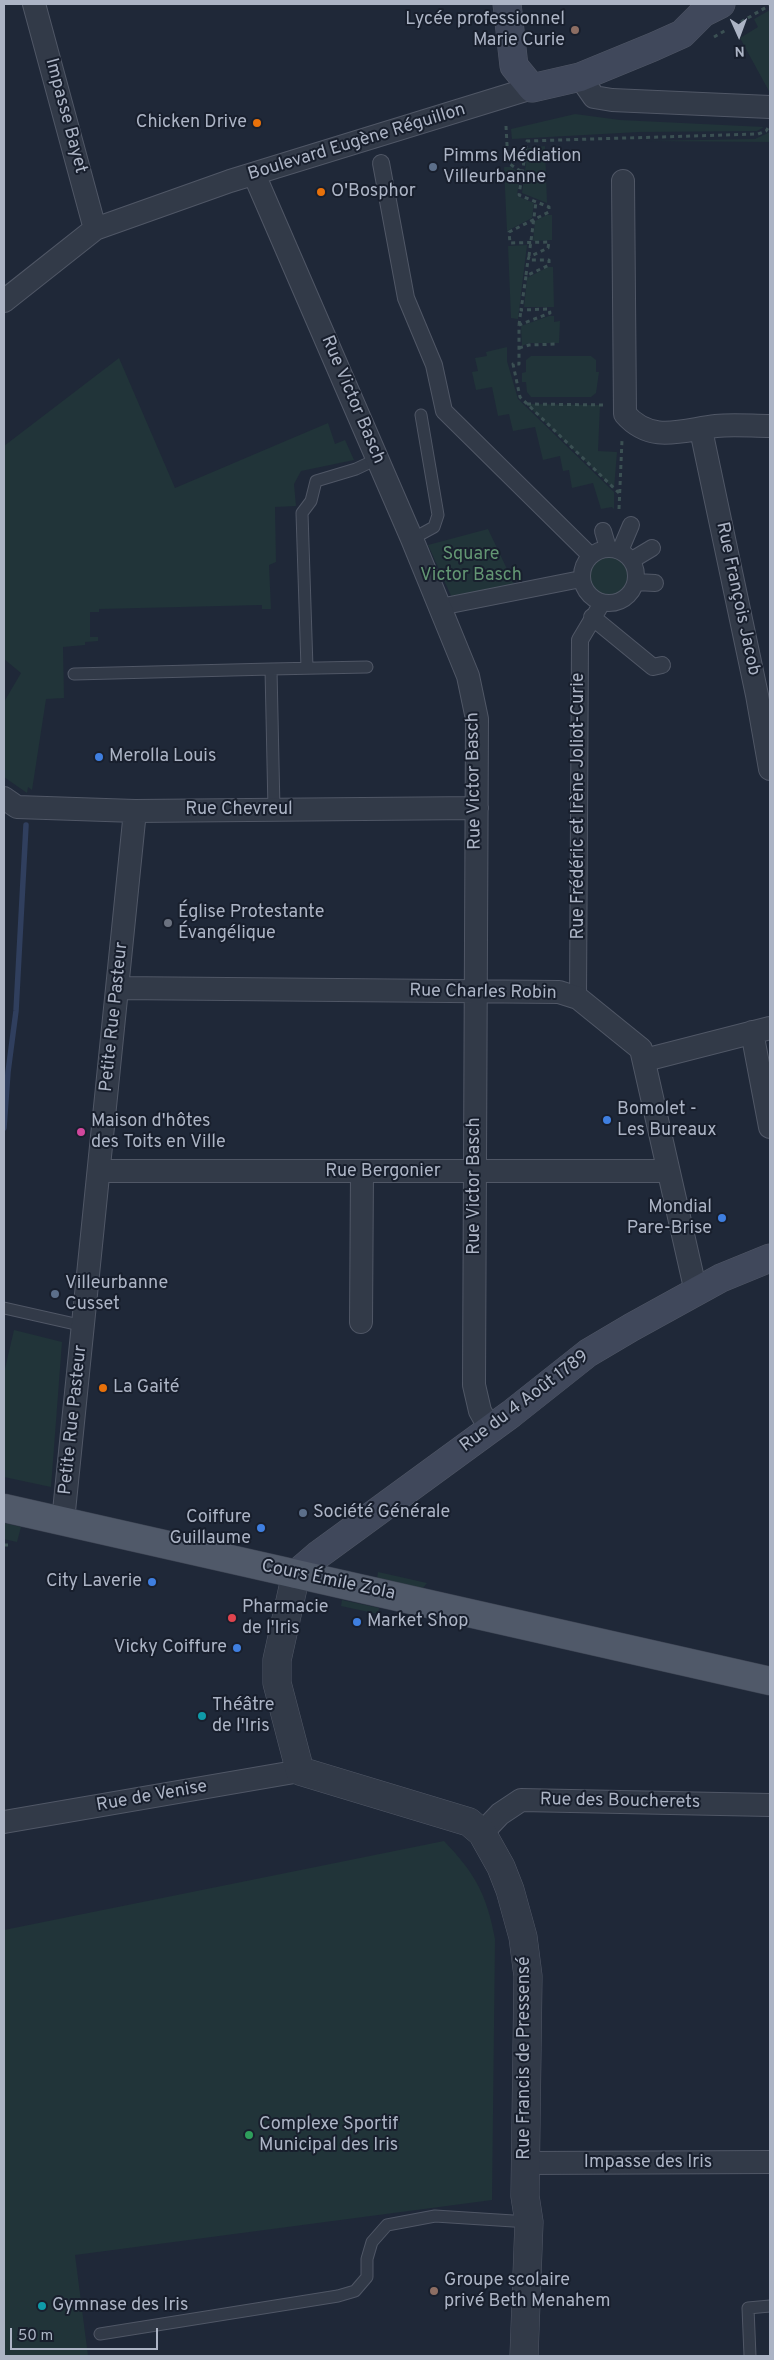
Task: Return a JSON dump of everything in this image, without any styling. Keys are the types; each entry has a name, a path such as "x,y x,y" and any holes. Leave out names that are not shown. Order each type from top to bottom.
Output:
{"main road":[{"path":"507,4 514,66 532,88"},
{"name":"Boulevard Eugène Réguillon","path":"532,88 580,76 682,34 704,13 721,4"},
{"name":"Rue du 4 Août 1789","path":"296,1574 332,1544 490,1429 588,1353 632,1326 721,1278 770,1258"},
{"name":"Cours Émile Zola","path":"4,1508 770,1681"}],"street":[{"name":"Impasse Bayet","path":"34,4 95,228"},
{"path":"580,76 594,97 612,100 770,106"},
{"name":"Boulevard Eugène Réguillon","path":"4,301 95,228 254,174 532,88"},
{"path":"381,163 406,298 434,365 444,411 590,555"},
{"name":"Rue Victor Basch","path":"254,174 440,607 468,676 477,719 474,1385 480,1411 490,1429"},
{"path":"623,181 625,406 642,429 667,433 701,430 715,426 770,426"},
{"name":"Rue François Jacob","path":"701,430 757,695 770,769"},
{"path":"620,553 631,525"},
{"path":"604,531 620,553 636,570 636,582 632,592 623,600 613,604 602,603 592,598 584,590 581,579 583,566 590,555 598,550 620,553 652,548"},
{"path":"440,607 581,579"},
{"path":"636,582 655,582"},
{"name":"Rue Frédéric et Irène Joliot-Curie","path":"578,998 580,640 602,603"},
{"path":"592,617 653,667 662,665"},
{"name":"Rue Chevreul","path":"4,798 17,807 135,811 477,808"},
{"name":"Petite Rue Pasteur","path":"63,1521 135,811"},
{"name":"Rue Charles Robin","path":"118,988 559,992 578,998 641,1048 667,1172 696,1292"},
{"path":"645,1060 761,1030 770,1127"},
{"name":"Rue Bergonier","path":"99,1171 667,1172"},
{"path":"361,1322 362,1172"},
{"path":"296,1574 278,1660 277,1682 300,1771"},
{"name":"Rue de Venise","path":"4,1822 300,1771"},
{"name":"Rue Francis de Pressensé","path":"300,1771 469,1822 482,1833 510,1890 523,1938 528,1976 525,2196 529,2222 524,2356"},
{"name":"Rue des Boucherets","path":"482,1833 500,1814 521,1800 770,1805"},
{"name":"Impasse des Iris","path":"526,2163 770,2162"}],"lane":[{"path":"412,539 434,527 438,515 420,415"},
{"path":"307,668 302,513 311,501 316,481 356,469 377,459"},
{"path":"74,674 367,667"},
{"path":"271,669 274,810"},
{"path":"4,1308 84,1326"},
{"path":"100,2334 338,2296 355,2291 367,2277 367,2259 372,2242 387,2224 435,2216 529,2222"},
{"path":"750,2356 748,2308 770,2306"}],"path":[{"path":"528,258 548,248 549,242 510,243 509,232 549,212 549,207 519,195 527,141 758,134 766,131 770,123"},
{"path":"506,126 508,163 522,172"},
{"path":"536,202 519,325 519,364 513,364 520,397 619,493"},
{"path":"526,276 549,265 549,260 528,258"},
{"path":"519,325 550,314 549,309 521,310"},
{"path":"519,348 529,345 558,344"},
{"path":"526,404 625,406 619,509"}],"green space":[{"path":"770,10 770,93 740,38 758,27 754,19"},
{"path":"575,114 620,120 764,127 757,131 639,132 512,139 511,129"},
{"path":"770,132 770,142 645,141 755,139"},
{"path":"545,146 547,203 522,193 528,148"},
{"path":"504,167 511,167 520,173 517,196 534,203 532,218 507,231"},
{"path":"547,215 552,215 552,240 533,241 535,221"},
{"path":"527,245 518,319 511,318 508,246"},
{"path":"548,267 553,267 554,307 524,307 527,278"},
{"path":"554,316 554,322 560,321 559,343 529,343 522,346 521,326"},
{"path":"507,347 507,361 518,399 614,492 614,509 612,507 601,509 593,483 572,488 569,470 563,471 560,456 543,460 535,427 513,431 509,414 498,416 492,387 476,390 472,372 478,371 475,358 487,356 486,352"},
{"path":"531,356 591,356 596,360 596,372 599,372 596,393 591,397 531,397 527,392 526,382 522,382 522,373 526,372 526,360"},
{"path":"119,358 175,488 328,423 335,444 345,440 354,460 301,471 294,484 296,506 275,507 276,562 269,565 271,609 262,609 262,605 99,609 99,612 90,612 90,637 98,637 98,641 85,642 85,645 63,647 64,698 46,699 32,790 28,787 27,793 4,777 4,702 21,673 4,659 4,446"},
{"path":"526,404 600,405 598,451 617,452 614,489"},
{"name":"Square Victor Basch","path":"488,529 516,588 453,600 428,545"},
{"path":"609,553 624,559 630,574 624,589 609,595 594,589 588,574 594,559"},
{"path":"14,1330 62,1342 51,1487 4,1477 4,1373"},
{"path":"4,1523 21,1527 17,1542 4,1539"},
{"path":"378,1572 427,1583 423,1588 377,1579"},
{"path":"342,1600 379,1608 378,1614 341,1606"},
{"name":"Complexe Sportif Municipal des Iris","path":"444,1841 472,1874 484,1897 495,1939 492,2200 75,2255 88,2356 4,2356 4,1930"}],"waterway":[{"path":"4,1128 8,1072 16,1011 26,825"}],"place":[{"name":"Lycée professionnel Marie Curie","path":"575,30"},
{"name":"Chicken Drive","path":"257,123"},
{"name":"Pimms Médiation Villeurbanne","path":"433,167"},
{"name":"O'Bosphor","path":"321,192"},
{"name":"Merolla Louis","path":"99,757"},
{"name":"Église Protestante Évangélique","path":"168,923"},
{"name":"Bomolet - Les Bureaux","path":"607,1120"},
{"name":"Maison d'hôtes des Toits en Ville","path":"81,1132"},
{"name":"Mondial Pare-Brise","path":"722,1218"},
{"name":"Villeurbanne Cusset","path":"55,1294"},
{"name":"La Gaité","path":"103,1388"},
{"name":"Société Générale","path":"303,1513"},
{"name":"Coiffure Guillaume","path":"261,1528"},
{"name":"City Laverie","path":"152,1582"},
{"name":"Pharmacie de l'Iris","path":"232,1618"},
{"name":"Market Shop","path":"357,1622"},
{"name":"Vicky Coiffure","path":"237,1648"},
{"name":"Théâtre de l'Iris","path":"202,1716"},
{"name":"Complexe Sportif Municipal des Iris","path":"249,2135"},
{"name":"Groupe scolaire privé Beth Menahem","path":"434,2291"},
{"name":"Gymnase des Iris","path":"42,2306"}]}
